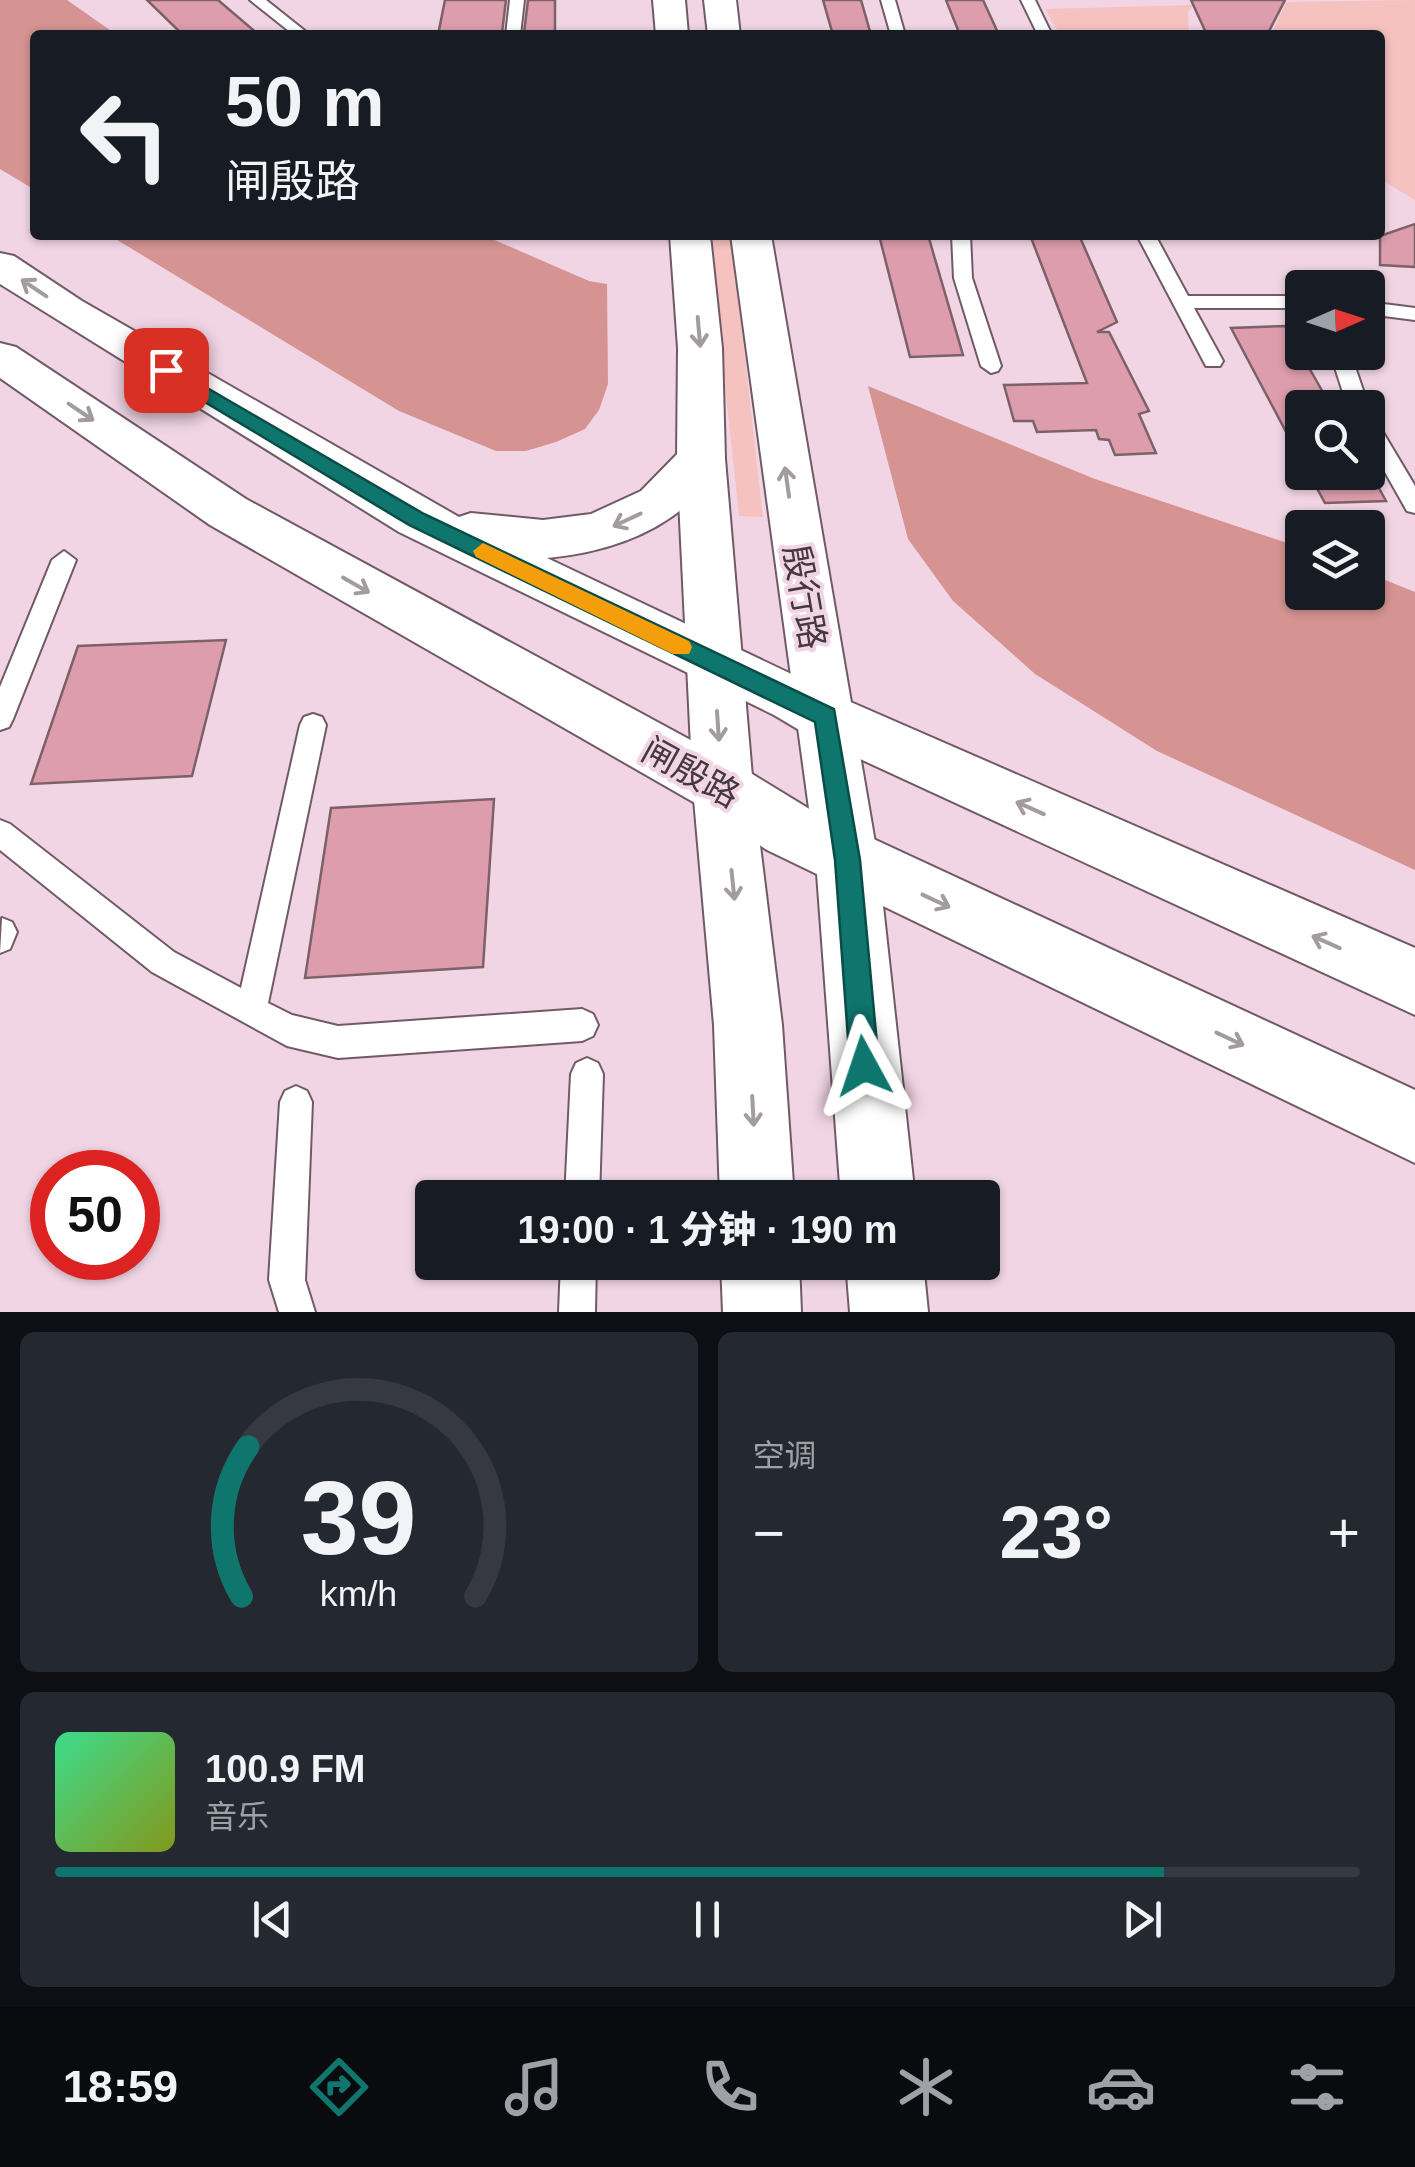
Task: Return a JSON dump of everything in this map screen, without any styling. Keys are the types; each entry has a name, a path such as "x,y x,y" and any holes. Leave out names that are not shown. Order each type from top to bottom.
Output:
{"main road":[{"path":"669,0 672,30"},
{"path":"720,0 723,30"},
{"path":"690,240 700,348 701,459 714,663 748,1025 756,1180"},
{"name":"殷行路","path":"752,240 848,860 876,1180"},
{"path":"0,265 67,310 416,519 826,716 1415,982"},
{"name":"闸殷路","path":"0,357 228,512 723,788 789,830 1415,1126"},
{"path":"416,519 491,537 578,537 619,525 662,502 701,459"},
{"path":"761,1280 762,1312"},
{"path":"886,1280 889,1312"}],"lane":[{"path":"257,0 296,30"},
{"path":"514,30 517,0"},
{"path":"888,0 897,30"},
{"path":"1028,0 1043,30"},
{"path":"961,240 963,278 991,366"},
{"path":"1149,240 1212,361"},
{"path":"1181,302 1285,302"},
{"path":"1385,310 1415,314"},
{"path":"1385,453 1415,505"},
{"path":"0,718 64,560"},
{"path":"251,1010 314,726"},
{"path":"0,833 163,962 286,1030 338,1042 582,1026"},
{"path":"583,1180 587,1074"},
{"path":"296,1102 288,1280 297,1312"},
{"path":"577,1312 578,1280"}],"shaded area":[{"path":"0,0 67,0 110,30 30,30 30,187 0,169"},
{"path":"1415,0 1415,200 1385,182 1385,30 1273,30 1286,2"},
{"path":"1193,5 1188,13 1189,30 1057,30 1045,9"},
{"path":"117,240 495,240 589,281 607,284 608,384 599,410 585,429 526,451 496,451 399,411"},
{"path":"710,240 732,240 763,517 739,516"},
{"path":"868,386 1095,479 1285,542 1285,610 1385,610 1385,580 1415,592 1415,870 1157,751 1035,674 953,601 908,539"}],"building":[{"path":"147,0 218,0 253,30 178,30"},
{"path":"445,0 506,0 502,30 439,30"},
{"path":"528,0 555,0 555,30 524,30"},
{"path":"823,0 861,0 870,30 832,30"},
{"path":"946,0 983,0 997,30 958,30"},
{"path":"1191,0 1285,0 1270,30 1205,30"},
{"path":"1415,224 1415,267 1380,265 1380,240 1385,240 1385,234"},
{"path":"880,240 929,240 963,355 910,357"},
{"path":"1032,240 1081,240 1117,322 1097,332 1109,332 1149,411 1139,414 1156,453 1115,455 1109,440 1099,439 1096,430 1037,432 1033,421 1014,421 1004,385 1087,383"},
{"path":"1285,326 1285,370 1310,370 1322,390 1285,390 1285,430 1231,328"},
{"path":"1318,490 1380,490 1386,501 1325,503"},
{"path":"226,640 192,776 31,784 78,646"},
{"path":"494,799 483,967 305,978 331,808"}],"slow traffic":[{"path":"483,551 681,647"}],"route":[{"path":"166,370 416,519 826,716 848,860 864,1066"}]}
